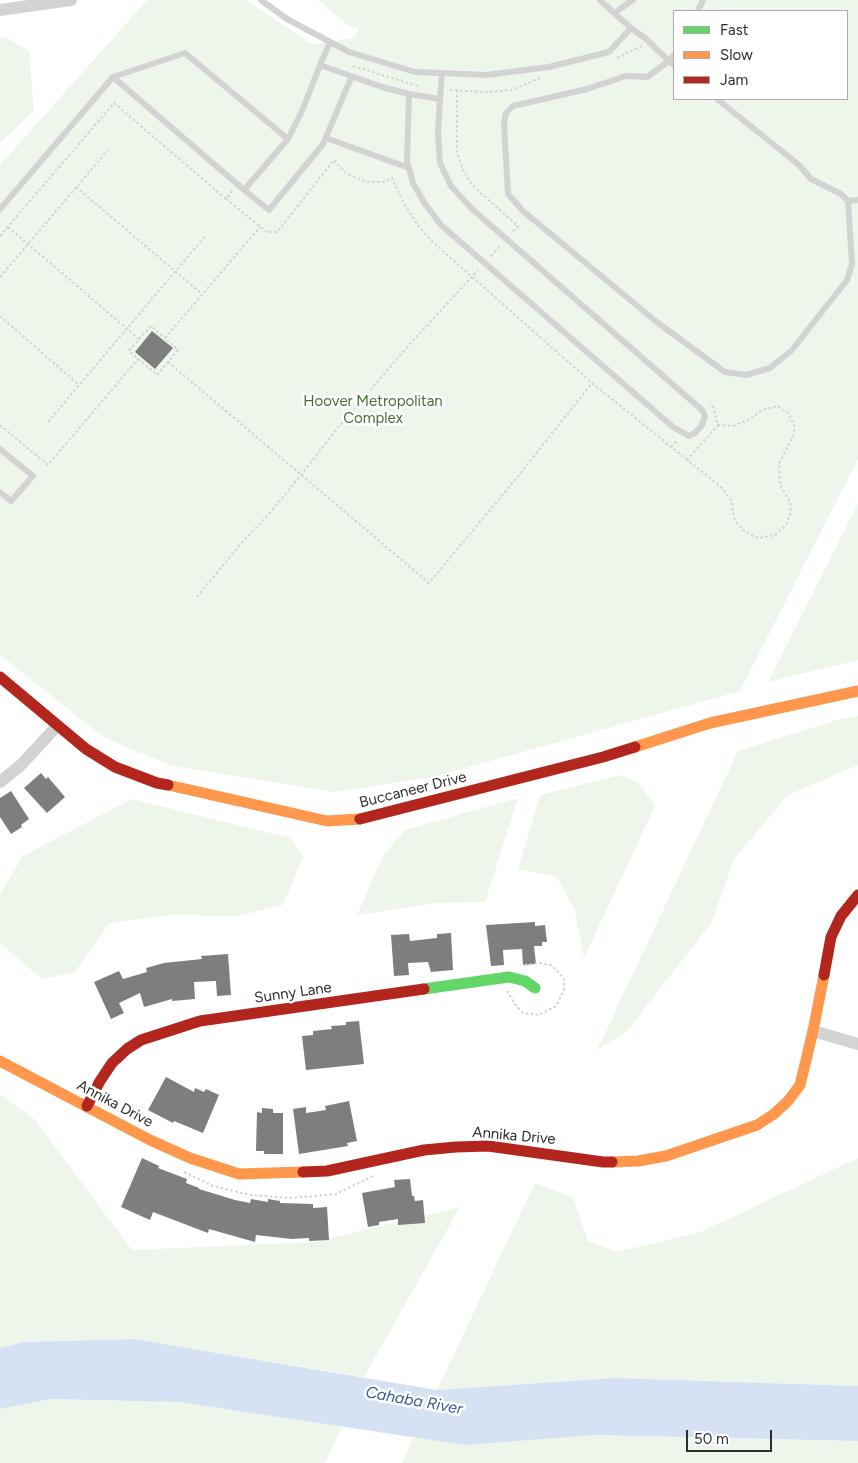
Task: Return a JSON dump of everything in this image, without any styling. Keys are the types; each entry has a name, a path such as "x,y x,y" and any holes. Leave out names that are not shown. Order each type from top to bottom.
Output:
{"street":[{"path":"0,10 71,0"},
{"name":"Buccaneer Drive","path":"0,677 86,749 115,767 157,783 326,821 361,819 595,759 710,724 858,691"},
{"path":"0,782 21,765 57,726"},
{"name":"Annika Drive","path":"0,1061 150,1140 190,1158 239,1174 327,1171 424,1150 456,1147 488,1146 603,1162 638,1161 666,1156 757,1125 774,1114 788,1101 800,1085 813,1031 831,938 841,916 858,895"},
{"name":"Sunny Lane","path":"87,1106 100,1080 112,1063 127,1049 141,1040 200,1021 510,978 525,981 535,988"},
{"path":"813,1031 858,1044"}],"lane":[{"path":"260,0 287,19 349,52 415,72 487,76 549,67 608,52 632,28"},
{"path":"600,0 672,63 647,77 626,76 587,89 513,106 506,113 504,123 508,194 523,211 658,323 725,372 746,375 770,368 792,350 847,280 852,264 848,201 841,194 811,179 799,165 718,100"},
{"path":"614,13 633,0"},
{"path":"244,190 288,139 302,111 330,42"},
{"path":"0,209 113,76 185,53 288,139"},
{"path":"320,65 382,87 440,99"},
{"path":"409,94 407,161 413,183 425,204 441,225 673,427 688,436 695,433 702,425 705,416 702,410 471,208 451,186 440,163 438,133 442,73"},
{"path":"113,76 269,210 323,144 352,76"},
{"path":"326,138 409,168"},
{"path":"848,201 858,200"},
{"path":"0,449 33,476 11,501 0,492"}],"path":[{"path":"197,597 238,546 268,515 301,476 343,421 408,346 518,226 473,186 463,170 457,152 458,90"},
{"path":"0,277 108,150"},
{"path":"226,199 267,232 277,232 334,160 347,174 368,182 383,182 392,178 404,204 420,228 434,244 472,277"},
{"path":"76,188 202,294"},
{"path":"8,226 139,339"},
{"path":"165,338 260,227"},
{"path":"48,422 206,235"},
{"path":"0,316 79,384"},
{"path":"151,326 165,338 178,350 156,375 129,351 151,326"},
{"path":"0,425 48,465 138,359"},
{"path":"168,362 428,583 515,480 592,383"},
{"path":"687,460 718,424"},
{"path":"178,1170 213,1186 250,1195 292,1198 336,1194 381,1173"}],"green space":[{"name":"Hoover Metropolitan Complex","path":"147,0 246,0 313,45 354,38 359,29 348,25 318,0 858,0 858,459 740,691 433,777 335,792 172,766 103,737 0,655 0,165"},
{"path":"5,37 29,51 34,111 0,143 0,38"},
{"path":"858,503 858,660 768,682"},
{"path":"858,716 858,765 788,795 734,859 712,922 627,1031 597,1050 738,751 837,720"},
{"path":"620,775 639,783 655,806 584,958 575,911 557,877 518,869 540,795"},
{"path":"518,798 485,902 436,903 357,915 383,856 405,830"},
{"path":"132,799 290,838 303,857 283,905 238,916 170,915 109,923 75,972 42,979 0,943 0,894 23,856"},
{"path":"0,1094 34,1119 132,1250 315,1242 460,1207 364,1377 134,1339 24,1342 0,1348"},
{"path":"858,1158 858,1386 615,1378 437,1390 535,1183 573,1197 588,1241 617,1252 698,1233"},
{"path":"51,1399 179,1402 342,1426 325,1463 0,1463 0,1409"},
{"path":"594,1435 858,1441 858,1463 402,1463 414,1437"}],"water":[{"name":"Cahaba River","path":"134,1339 437,1390 615,1378 858,1386 858,1441 594,1435 465,1445 179,1402 51,1399 0,1409 0,1348 24,1342"}],"building":[{"path":"152,331 173,348 155,369 135,352"},
{"path":"41,773 46,779 48,777 65,797 47,813 24,788"},
{"path":"11,791 29,819 21,825 22,827 11,834 0,817 0,798"},
{"path":"535,922 535,926 545,925 547,942 542,942 542,946 534,946 536,964 523,965 522,949 503,950 504,965 491,966 486,925"},
{"path":"451,933 453,970 431,972 428,962 408,963 409,975 394,976 391,935 409,934 410,941 437,938 437,934"},
{"path":"228,954 231,995 217,996 216,981 194,982 195,999 172,1001 172,999 144,1007 140,993 119,1003 124,1013 111,1019 94,982 119,971 123,979 147,972 146,968 164,963 202,959 201,956"},
{"path":"359,1021 364,1064 306,1070 302,1036 313,1035 313,1031 332,1029 331,1026 346,1025 346,1022"},
{"path":"166,1077 194,1092 195,1088 204,1092 206,1089 219,1095 203,1133 174,1121 173,1123 148,1110"},
{"path":"349,1101 357,1141 347,1143 348,1146 299,1154 293,1109 306,1107 306,1113 326,1110 325,1106"},
{"path":"262,1108 273,1109 273,1113 283,1113 283,1154 264,1154 264,1151 256,1151 257,1112 262,1113"},
{"path":"142,1158 159,1166 158,1168 187,1179 186,1183 199,1189 235,1200 250,1203 251,1199 268,1202 268,1199 280,1201 280,1203 313,1204 313,1208 327,1207 329,1240 309,1241 309,1238 292,1239 256,1235 255,1242 209,1229 208,1233 153,1212 150,1220 121,1207"},
{"path":"410,1179 412,1196 414,1196 415,1201 423,1200 425,1223 398,1225 398,1219 379,1222 379,1225 368,1227 362,1193 395,1187 394,1180"}],"traffic: fast":[{"path":"424,989 509,977 525,981 535,988"}],"traffic: slow":[{"path":"635,747 710,723 858,691"},
{"path":"168,785 327,821 360,819"},
{"path":"612,1162 638,1161 666,1156 757,1125 774,1114 788,1101 800,1085 824,975"},
{"path":"0,1061 150,1140 190,1158 239,1174 303,1172"}],"traffic: jam":[{"path":"0,677 86,749 115,767 157,783 168,785"},
{"path":"360,819 603,757 635,747"},
{"path":"824,975 831,937 841,916 858,895"},
{"path":"87,1106 112,1063 127,1049 141,1040 200,1021 424,989"},
{"path":"303,1172 327,1171 424,1150 456,1147 488,1146 612,1162"}]}
